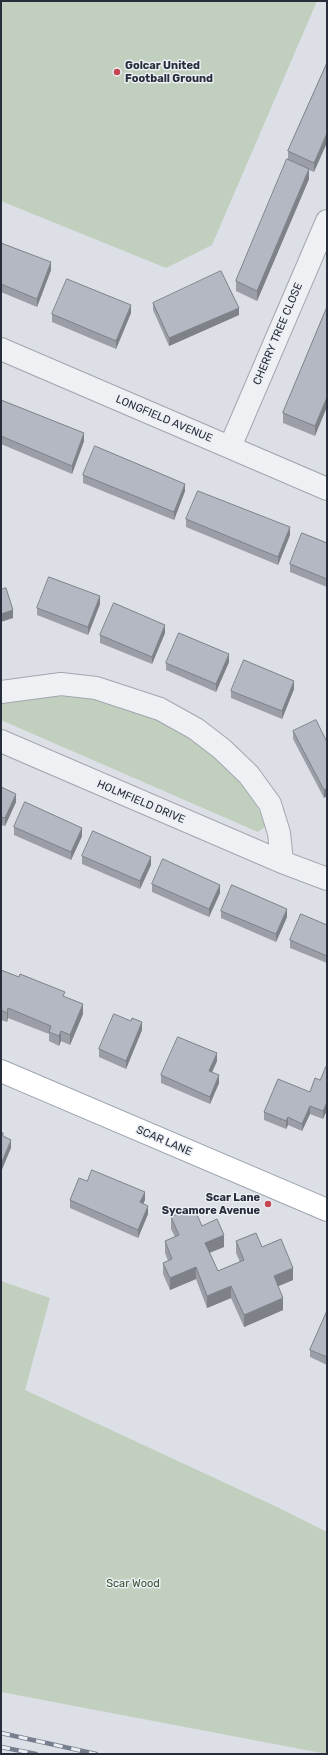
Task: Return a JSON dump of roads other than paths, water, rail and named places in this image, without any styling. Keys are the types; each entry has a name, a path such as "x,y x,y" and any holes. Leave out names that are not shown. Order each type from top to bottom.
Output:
{"main road":[{"name":"SCAR LANE","path":"1,1071 327,1210"}],"street":[{"name":"CHERRY TREE CLOSE","path":"230,447 327,221"},
{"name":"LONGFIELD AVENUE","path":"1,349 327,489"},
{"path":"1,692 61,684 96,688 160,709 196,729 222,749 249,775 270,804 279,832 282,862"},
{"name":"HOLMFIELD DRIVE","path":"1,741 282,862 327,879"}],"railway":[{"path":"1,1733 96,1754"},
{"path":"1,1747 36,1754"}],"place":[{"name":"Golcar United Football Ground","path":"117,72"},
{"name":"Scar Lane Sycamore Avenue","path":"268,1204"}],"park label":[{"name":"Scar Wood","path":"133,1584"}]}
